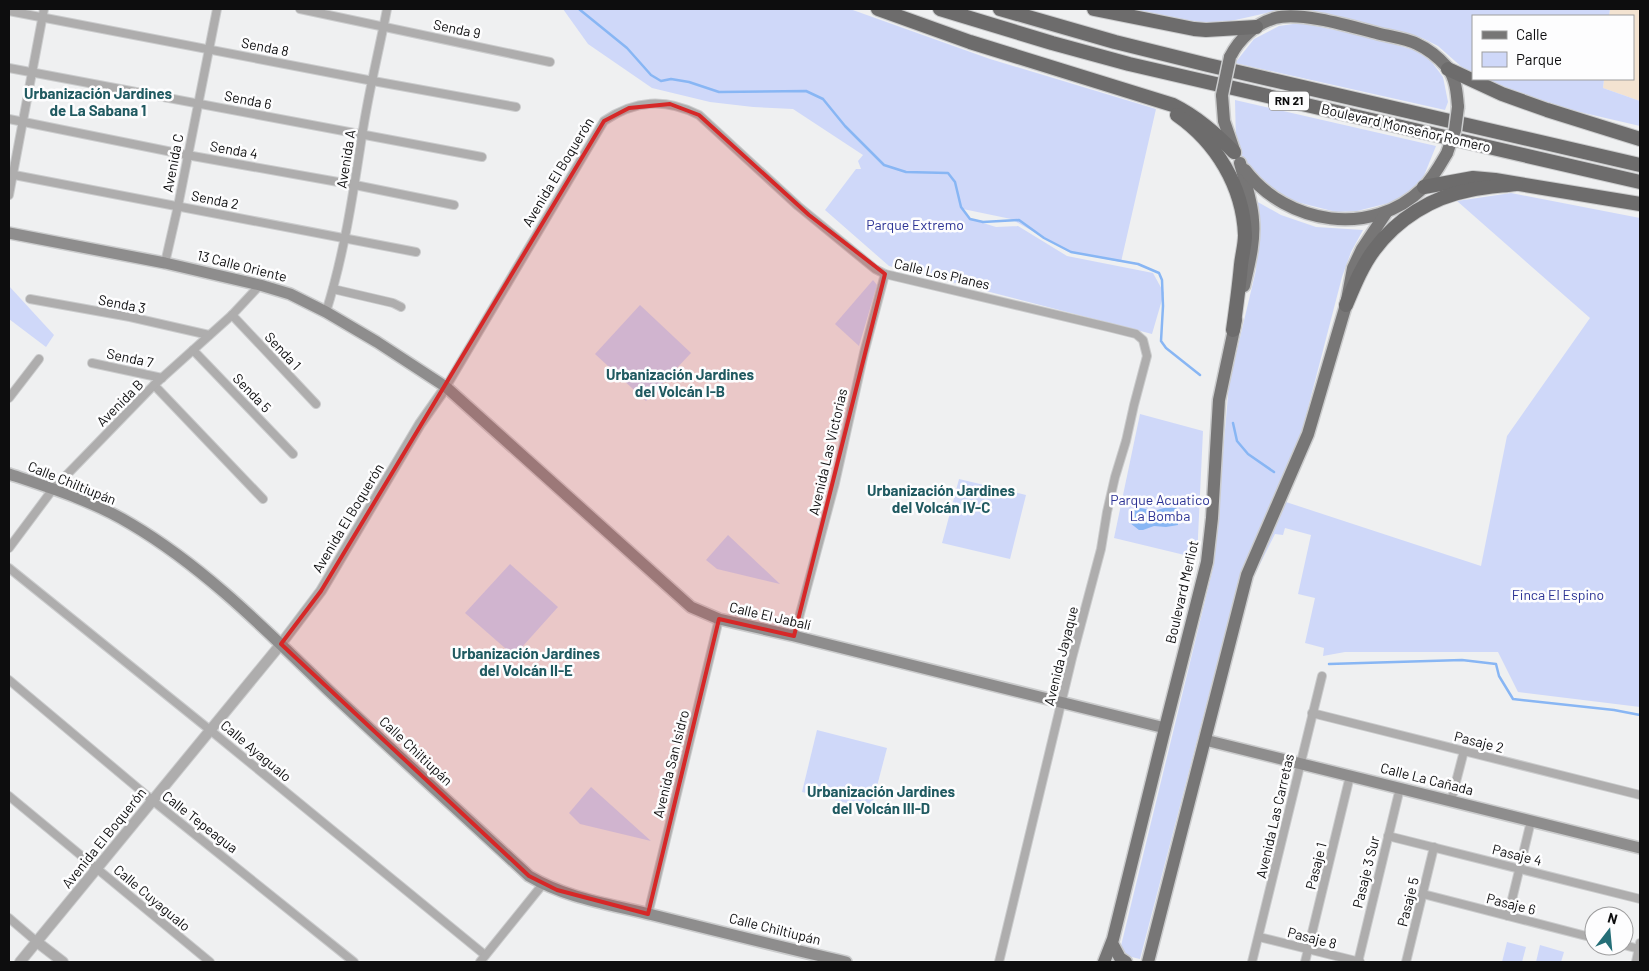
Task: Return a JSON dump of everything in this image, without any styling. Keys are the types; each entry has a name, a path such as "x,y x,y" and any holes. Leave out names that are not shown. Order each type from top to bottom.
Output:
{"highway":[{"path":"878,9 970,42 1160,100 1190,113 1214,132 1237,158"},
{"name":"Boulevard Monseñor Romero","path":"940,9 1129,64 1640,182"},
{"name":"Boulevard Monseñor Romero","path":"1000,9 1115,42 1199,63 1640,165"},
{"path":"1094,9 1194,29 1256,27"},
{"path":"1448,69 1502,94 1640,139"},
{"path":"1132,92 1188,123 1209,144 1230,174 1240,204 1245,237 1233,330"},
{"path":"1424,187 1473,178 1640,204"},
{"path":"1346,304 1374,250 1389,233 1410,215 1452,194 1516,184"}],"main road":[{"path":"1237,158 1253,181 1284,205 1309,214 1343,220 1364,218 1386,213 1424,187 1447,153 1455,130 1458,107 1453,78 1448,69 1431,53 1415,43 1348,26 1294,16 1273,19 1256,27"},
{"name":"Boulevard Merliot","path":"1104,962 1112,943 1207,562 1213,509 1219,400 1233,330 1251,256 1253,234 1251,204 1224,121 1222,95 1230,57 1238,44 1256,27"},
{"path":"1138,962 1150,957 1247,575 1308,434 1346,304 1353,268 1362,249 1386,213"},
{"name":"13 Calle Oriente","path":"9,233 165,263 260,285 290,294 326,312 377,342 446,387"},
{"name":"Calle El Jabalí","path":"446,387 691,607 719,619 1165,728"},
{"name":"Calle Chiltiupán","path":"9,474 95,505 146,534 183,560 224,593 280,644 529,876 557,890 614,907 846,962"},
{"name":"Calle La Cañada","path":"1205,740 1640,848"},
{"path":"1112,943 1120,958 1126,962"}],"street":[{"name":"Avenida C","path":"165,263 217,9"},
{"name":"Senda 9","path":"300,9 550,62"},
{"name":"Avenida A","path":"326,312 345,238 362,135 387,9"},
{"name":"Senda 8","path":"9,11 43,13 373,82 516,107"},
{"path":"9,195 11,174 23,122 43,13"},
{"name":"Senda 6","path":"9,68 482,157"},
{"name":"Avenida El Boquerón","path":"20,962 280,644 321,590 420,424 446,387 604,121 629,108 642,105 656,103 682,107"},
{"name":"Calle Los Planes","path":"682,107 703,118 809,215 875,269 885,274 1136,334 1143,340 1147,356"},
{"name":"Senda 4","path":"9,119 187,155 454,205"},
{"name":"Senda 2","path":"11,174 416,252"},
{"name":"Avenida Las Victorias","path":"794,636 885,274"},
{"name":"Avenida B","path":"9,548 53,489 154,385 232,315 260,285"},
{"path":"333,289 393,303 401,307"},
{"name":"Senda 3","path":"30,299 130,317 209,335"},
{"name":"Senda 1","path":"232,315 316,404"},
{"name":"Senda 5","path":"193,350 293,454"},
{"name":"Avenida Jayaque","path":"999,962 1101,549 1115,477 1147,356"},
{"path":"9,398 39,359"},
{"name":"Senda 7","path":"92,363 162,378"},
{"path":"154,385 263,500"},
{"name":"Calle Ayagualo","path":"9,568 485,955"},
{"name":"Avenida San Isidro","path":"648,914 719,619"},
{"name":"Avenida Las Carretas","path":"1252,962 1322,676"},
{"name":"Calle Tepeagua","path":"9,680 152,800 354,962"},
{"name":"Pasaje 2","path":"1312,713 1640,794"},
{"path":"1451,801 1464,751"},
{"name":"Pasaje 1","path":"1305,962 1350,776"},
{"name":"Pasaje 3 Sur","path":"1358,962 1400,788"},
{"name":"Calle Cuyagualo","path":"9,796 210,962"},
{"path":"1508,916 1531,821"},
{"name":"Pasaje 4","path":"1388,836 1640,899"},
{"name":"Pasaje 5","path":"1406,962 1434,847"},
{"path":"480,962 543,884"},
{"name":"Pasaje 6","path":"1423,894 1584,935"},
{"path":"9,918 62,962"},
{"name":"Pasaje 8","path":"1259,938 1358,962"},
{"path":"1636,962 1640,946"}],"highlighted area":[{"path":"670,104 699,115 809,215 885,274 794,636 719,619 648,914 557,890 529,876 281,644 321,591 604,121 629,108"}],"shaded area":[{"path":"1610,9 1640,9 1640,101 1603,88 1604,80 1634,80 1634,15 1609,15"}],"green space":[{"name":"Parque Extremo","path":"563,9 850,9 990,59 1156,109 1121,262 1069,252 1011,219 963,209 970,219 996,227 1018,226 1067,256 1153,273 1164,293 1152,334 889,266 825,210 856,169 861,169 858,161 863,155 793,109 710,102 652,88 588,44"},
{"path":"1132,9 1284,9 1222,23 1201,24"},
{"path":"1305,9 1610,9 1609,15 1472,15 1472,74 1438,46 1422,38"},
{"path":"1300,23 1370,37 1417,51 1431,61 1443,77 1448,102 1445,110 1235,63 1254,39 1279,26"},
{"path":"1481,80 1604,80 1603,88 1640,101 1640,126 1554,106"},
{"path":"1235,100 1436,146 1423,178 1410,191 1393,202 1357,211 1336,212 1289,200 1249,170 1236,144"},
{"name":"Finca El Espino","path":"1511,193 1640,218 1640,707 1518,692 1498,652 1345,652 1323,656 1324,648 1305,643 1315,598 1298,594 1311,535 1285,528 1283,535 1275,534 1252,580 1251,576 1286,502 1481,566 1507,436 1590,318 1457,201"},
{"path":"1256,201 1281,215 1316,227 1363,230 1351,252 1342,277 1301,435 1239,580 1140,959 1119,954 1213,568 1229,384 1256,270 1259,221"},
{"path":"873,280 877,285 859,346 835,324"},
{"path":"9,286 54,335 46,347 9,319"},
{"path":"640,305 691,353 646,401 595,354"},
{"name":"Parque Acuatico La Bomba","path":"1140,414 1203,431 1197,558 1114,538"},
{"path":"959,479 1026,495 1010,559 942,543"},
{"path":"728,535 780,584 717,569 706,560"},
{"path":"510,564 558,607 514,656 465,613"},
{"path":"817,730 887,748 871,809 802,792"},
{"path":"591,787 651,841 580,824 569,813"},
{"path":"1507,942 1526,947 1522,962 1502,962"},
{"path":"1540,945 1564,952 1561,962 1536,962"}],"water":[{"path":"1136,508 1154,511 1164,508 1177,508 1178,525 1154,526 1139,530 1130,523 1130,513"}],"waterway":[{"path":"579,9 627,48 651,75 661,81 671,79 689,82 719,92 806,91 823,99 845,126 884,165 906,172 948,173 955,182 961,207 970,219 983,222 1019,220 1044,238 1071,252 1138,264 1159,273 1162,280 1163,306 1161,341 1166,348 1200,375"},
{"path":"1233,423 1237,441 1248,454 1274,472"},
{"path":"1329,664 1462,660 1496,664 1499,676 1513,699 1614,710 1640,715"}],"district":[{"name":"Urbanización Jardines de La Sabana 1","path":"98,102"},
{"name":"Urbanización Jardines del Volcán I-B","path":"680,384"},
{"name":"Urbanización Jardines del Volcán IV-C","path":"941,500"},
{"name":"Urbanización Jardines del Volcán II-E","path":"526,662"},
{"name":"Urbanización Jardines del Volcán III-D","path":"881,800"}]}
